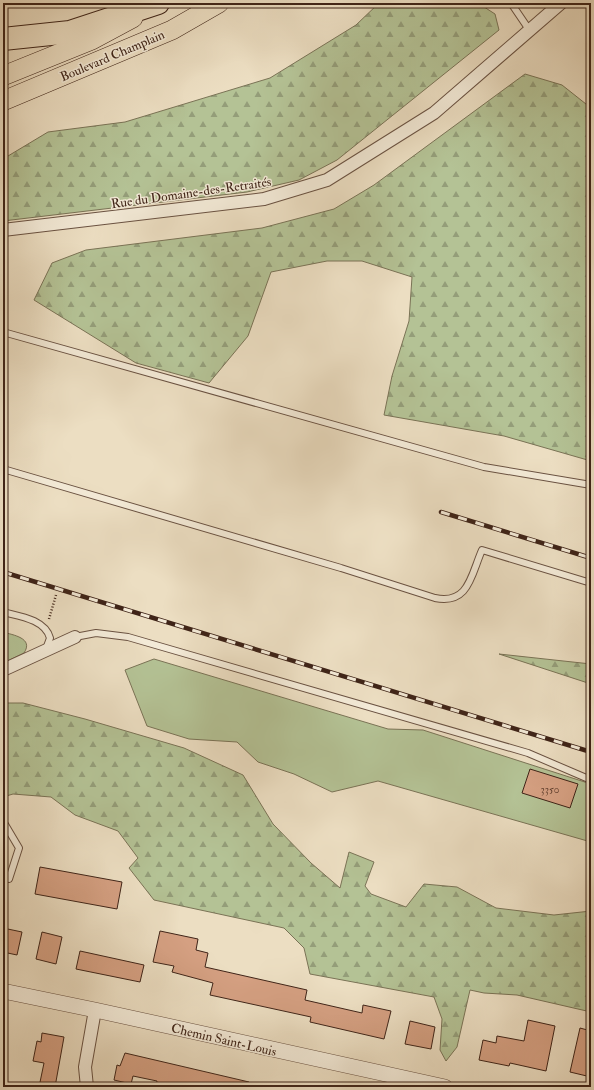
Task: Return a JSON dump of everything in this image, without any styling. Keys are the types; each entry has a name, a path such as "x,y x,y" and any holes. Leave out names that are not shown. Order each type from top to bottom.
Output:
{"highway":[{"path":"3,39 70,32 159,3"}],"main road":[{"name":"Boulevard Champlain","path":"3,76 92,40 159,3"},
{"name":"Boulevard Champlain","path":"3,102 172,30 219,3"}],"street":[{"name":"Rue du Domaine-des-Retraités","path":"3,230 264,199 327,180 434,113 562,3"},
{"path":"3,670 75,637"},
{"name":"Chemin Saint-Louis","path":"3,991 439,1086"},
{"path":"87,1087 85,1067 95,1010"}],"lane":[{"path":"511,3 530,31"},
{"path":"3,332 484,467 591,486"},
{"path":"3,469 341,568 435,598 453,599 462,594 482,550 591,583"},
{"path":"3,612 30,620 46,629 49,633 50,642 42,653"},
{"path":"75,637 96,633 128,637 528,753 591,780"},
{"path":"3,822 19,848 9,879"}],"path":[{"path":"46,629 56,595"}],"green space":[{"path":"379,3 478,3 495,14 499,30 337,160 299,180 247,192 3,221 3,159 48,132 125,122 270,78 356,25"},
{"path":"525,74 562,85 591,108 591,461 504,436 384,415 392,376 409,321 412,277 362,261 327,261 271,272 248,336 209,383 136,363 34,300 52,263 86,250 262,228 334,209 374,185"},
{"path":"3,632 21,638 26,644 26,648 24,653 3,663"},
{"path":"499,654 591,664 591,684"},
{"path":"154,659 388,729 423,730 591,784 591,842 378,781 332,792 294,774 258,762 237,742 189,739 147,726 125,670"},
{"path":"3,703 23,703 85,719 184,748 243,775 273,824 311,863 340,888 349,852 374,862 365,886 371,894 406,907 424,884 457,887 496,908 554,915 591,911 591,1012 517,995 484,993 470,990 457,1047 446,1061 440,1050 442,1019 434,997 310,974 304,948 284,928 154,900 129,868 138,858 118,831 75,815 51,797 13,794 3,797"}],"building":[{"path":"530,769 578,784 570,808 522,793"},
{"path":"40,867 122,882 117,909 35,894"},
{"path":"3,928 22,932 17,955 3,952"},
{"path":"160,931 198,939 196,950 208,953 205,967 307,990 305,1000 362,1013 363,1005 391,1011 384,1039 310,1022 311,1017 210,995 213,983 172,972 174,966 153,962"},
{"path":"42,932 62,937 56,964 36,959"},
{"path":"80,951 144,965 140,982 76,969"},
{"path":"528,1020 555,1026 546,1071 510,1063 509,1066 479,1060 483,1040 496,1043 497,1036 524,1041"},
{"path":"410,1021 435,1027 431,1049 405,1044"},
{"path":"580,1028 591,1031 591,1077 570,1072"},
{"path":"42,1033 64,1037 55,1087 39,1087 44,1063 33,1061 37,1041 41,1042"},
{"path":"125,1053 249,1082 248,1087 156,1087 157,1081 133,1076 131,1084 114,1080 117,1065 120,1066"}],"railway":[{"path":"441,512 591,558"},
{"path":"3,572 591,752"}]}
